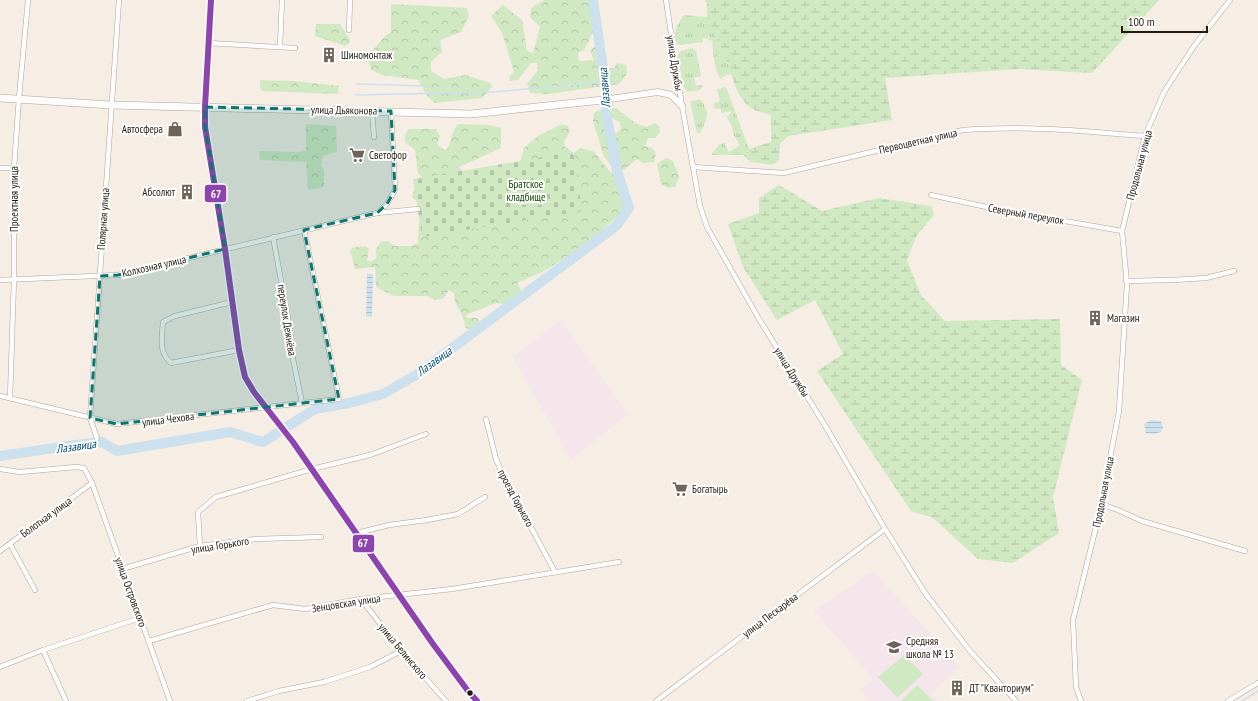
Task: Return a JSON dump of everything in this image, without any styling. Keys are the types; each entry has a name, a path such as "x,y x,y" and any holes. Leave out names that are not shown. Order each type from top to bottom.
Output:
{"main road":[{"path":"211,0 205,126 226,249 232,302 245,377 265,407 294,442 433,644 477,701"},
{"name":"улица Дьяконова","path":"0,98 111,105 471,114 603,100"}],"street":[{"name":"Проектная улица","path":"10,398 14,279 14,168 28,0"},
{"name":"Полярная улица","path":"97,438 90,418 119,0"},
{"path":"280,46 282,0"},
{"path":"349,30 350,0"},
{"name":"улица Дружбы","path":"666,0 682,106 700,206 707,227 759,319 826,427 885,530 925,593 970,651 1016,701"},
{"name":"Продольная улица","path":"1081,701 1076,687 1073,620 1102,504 1119,411 1126,281 1122,231 1145,136 1164,92 1194,46 1230,0"},
{"path":"208,43 295,48"},
{"name":"улица Дьяконова","path":"603,100 658,92 671,95 682,106"},
{"path":"372,111 374,137"},
{"path":"377,213 387,204 395,190 391,111"},
{"name":"Первоцветная улица","path":"693,167 784,173 962,130 988,128 1066,129 1145,136"},
{"path":"0,168 14,168"},
{"name":"Северный переулок","path":"931,195 996,209 1122,231"},
{"name":"Колхозная улица","path":"0,280 118,275 377,213 418,209"},
{"name":"улица Чехова","path":"0,396 117,424 339,399 304,230"},
{"name":"переулок Дежнёва","path":"273,237 290,329 292,354 302,403"},
{"path":"1126,281 1206,278 1234,271"},
{"path":"232,302 175,316 163,322 162,344 165,358 171,363 240,350"},
{"name":"проезд Горького","path":"486,419 496,459 504,477 556,572"},
{"path":"200,546 198,512 216,497 312,469 370,455 426,434"},
{"name":"улица Островского","path":"0,469 20,472 76,467 84,468 92,483 170,701"},
{"name":"Болотная улица","path":"0,551 92,483"},
{"path":"356,533 389,525 458,514 485,497"},
{"path":"1102,504 1142,521 1245,551"},
{"name":"улица Пескарёва","path":"656,701 885,530"},
{"name":"улица Горького","path":"122,569 200,546 256,539 321,536"},
{"path":"10,544 35,590"},
{"name":"Зенцовская улица","path":"149,641 273,605 305,609 361,600 452,589 619,562"},
{"name":"улица Белинского","path":"361,600 401,651 446,701"},
{"path":"0,667 43,650 140,618"},
{"path":"43,650 66,701"},
{"path":"247,701 279,691 324,682 370,668 401,651"},
{"path":"1228,701 1258,683"}],"highlighted area":[{"path":"205,107 391,111 395,190 387,204 377,213 304,230 339,399 117,424 90,418 100,276 118,275 225,249 205,127"}],"shaded area":[{"path":"560,320 628,414 571,460 513,357"},
{"name":"Средняя школа № 13","path":"873,571 960,667 931,693 938,701 871,701 861,690 873,678 814,611"}],"green space":[{"path":"544,0 589,0 593,32 584,50 578,53 579,61 594,60 590,51 594,47 601,47 608,68 614,68 617,63 626,65 627,74 619,84 548,94 530,93 527,84 538,70 537,63 531,63 518,80 510,81 509,77 514,72 502,33 491,16 503,5 522,20 527,51 533,53 540,27 530,17 531,8"},
{"path":"705,0 1159,0 1092,73 1019,69 885,78 892,120 788,136 780,144 779,160 772,165 751,162 743,155 749,149 771,142 771,115 759,112 748,106 740,96 734,84 729,66 707,17 707,5"},
{"path":"391,4 467,8 469,16 461,32 440,40 442,52 431,62 431,71 444,79 465,75 491,83 492,87 482,98 435,103 428,97 418,80 382,75 371,70 367,57 384,37 391,32"},
{"path":"684,15 707,17 729,66 731,74 722,77 722,80 719,77 714,62 712,40 709,41 708,38 703,39 703,42 680,45 677,43 675,40 675,33"},
{"path":"316,24 340,24 349,38 350,43 345,46 315,36"},
{"path":"692,48 696,51 701,76 694,78 696,86 703,85 700,90 688,92 683,86 678,55 681,51"},
{"path":"260,80 294,81 339,86 338,94 262,91 260,87"},
{"path":"726,87 749,149 743,155 711,155 719,145 724,143 729,152 740,145 733,134 733,129 727,117 731,111 722,113 720,108 715,109 713,104 720,101 717,89"},
{"path":"699,99 703,102 707,114 700,133 697,133 690,102"},
{"path":"611,108 616,108 635,123 647,127 655,123 659,126 660,132 655,138 648,138 645,146 652,148 656,153 654,162 643,163 637,159 624,170 616,170 604,157 593,121 594,113 601,109 604,112 608,132 616,133 621,129 620,122 612,118 608,113"},
{"path":"306,124 336,126 337,152 323,156 321,165 324,170 324,187 308,190 306,162 260,160 259,151 299,152 306,150"},
{"path":"458,124 489,125 501,128 501,148 459,167 464,173 520,163 524,148 538,136 562,124 568,126 570,131 564,142 565,147 574,153 580,148 595,152 610,172 617,174 617,182 621,190 626,210 603,229 600,237 542,272 517,283 521,290 520,295 505,304 496,303 466,315 467,318 477,318 480,322 477,328 471,330 466,328 462,315 455,302 454,293 449,290 443,299 435,300 427,296 394,296 376,287 375,267 355,269 350,250 355,247 366,246 369,249 367,260 371,262 376,259 376,249 381,242 388,241 394,246 411,246 418,243 419,223 423,218 417,201 412,197 414,190 424,182 423,178 418,173 415,150 405,142 404,136 409,129 436,129 440,136 437,144 444,150 448,148 454,130"},
{"name":"Братское кладбище","path":"573,152 582,211 422,237 413,179"},
{"path":"666,158 673,161 679,177 675,187 668,188 661,184 657,164"},
{"path":"779,185 822,211 879,198 931,206 934,215 917,235 907,260 921,295 945,321 1060,319 1061,365 1082,380 1053,497 1059,533 1013,563 978,559 933,518 911,511 817,371 843,354 815,300 777,320 743,267 728,224 759,213 759,198"},
{"path":"904,655 923,674 897,698 878,677"},
{"path":"917,685 933,701 901,701"}],"water":[{"path":"367,274 373,274 372,317 366,317"},
{"path":"1151,420 1161,421 1163,427 1161,432 1153,434 1146,433 1144,424"}],"waterway":[{"name":"Лазавица","path":"0,456 102,442 117,451 230,432 263,442 315,409 349,403 383,394 416,375 616,226 629,208 617,171 606,112 608,102 593,0"},
{"path":"356,95 492,92 604,82"},
{"path":"357,84 428,86"},
{"path":"1242,701 1258,691"}],"transit line":[{"name":"67","path":"211,0 205,127 225,249 239,350 245,377 254,392 293,442 433,644 477,701"}],"place":[{"name":"Шиномонтаж","path":"329,55"},
{"name":"Автосфера","path":"175,129"},
{"name":"Светофор","path":"357,155"},
{"name":"Абсолют","path":"187,192"},
{"name":"Магазин","path":"1095,318"},
{"name":"Богатырь","path":"680,489"},
{"name":"Средняя школа № 13","path":"894,647"},
{"name":"ДТ \"Кванториум\"","path":"957,688"}]}
